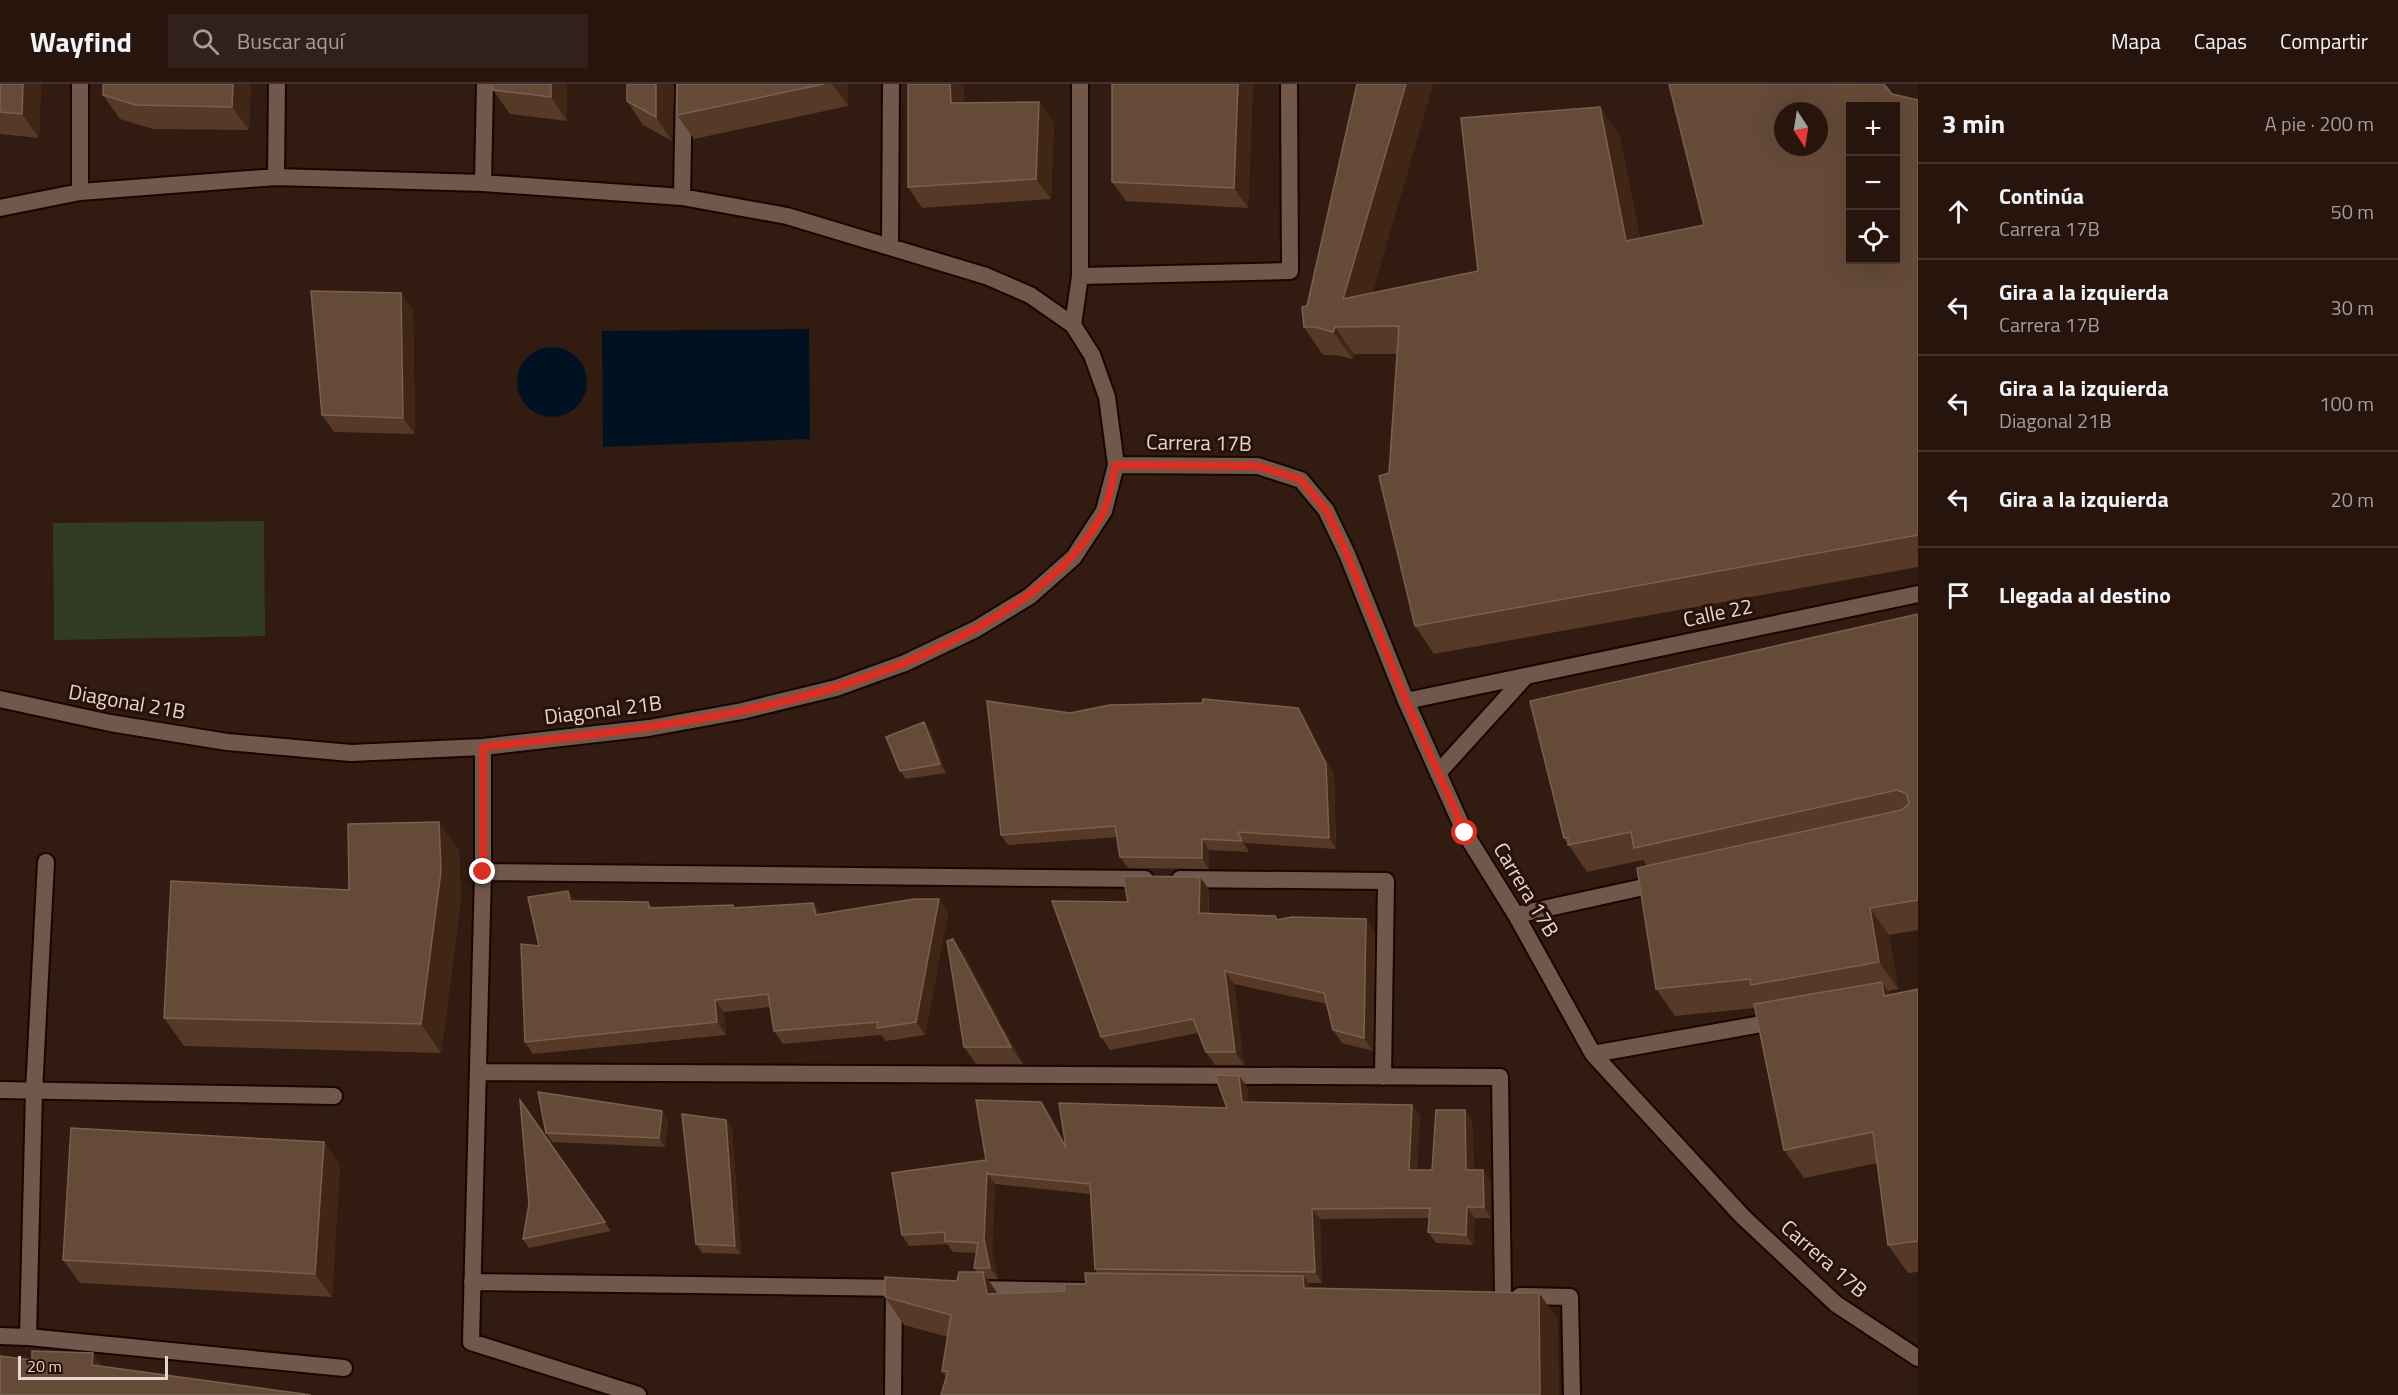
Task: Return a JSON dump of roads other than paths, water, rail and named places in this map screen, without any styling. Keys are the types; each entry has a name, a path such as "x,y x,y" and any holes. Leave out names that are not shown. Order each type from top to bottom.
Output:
{"street":[{"path":"80,84 80,192"},
{"path":"276,177 277,84"},
{"path":"483,183 485,84"},
{"path":"682,196 684,84"},
{"path":"890,246 891,84"},
{"path":"1073,325 1080,276 1080,84"},
{"path":"1080,276 1290,271 1289,84"},
{"path":"0,208 80,192 276,177 483,183 682,196 787,216 986,276 1030,295 1073,325 1092,355 1107,397 1116,465"},
{"name":"Carrera 17B","path":"1116,465 1258,466 1301,480 1326,510 1347,554 1406,701 1465,833 1516,915 1593,1054 1743,1217 1836,1304 1918,1359"},
{"name":"Diagonal 21B","path":"0,699 110,723 226,742 351,753 483,747 649,728 742,711 836,688 906,663 976,629 1030,596 1074,557 1104,511 1116,465"},
{"name":"Calle 22","path":"1406,701 1918,594"},
{"path":"1438,773 1526,676"},
{"path":"483,747 483,872 471,1342 638,1395"},
{"path":"27,1337 34,1091 46,862"},
{"path":"483,872 1386,881 1383,1077"},
{"path":"1516,915 1677,880"},
{"path":"1593,1054 1790,1018"},
{"path":"478,1072 1500,1077 1498,1296 1570,1297 1572,1395"},
{"path":"0,1090 334,1096"},
{"path":"472,1282 924,1288"},
{"path":"893,1395 894,1288"},
{"path":"954,1289 1101,1291"},
{"path":"0,1336 344,1368"}],"water":[{"path":"809,329 810,439 603,447 602,331"},
{"path":"559,347 572,353 581,362 585,368 587,382 585,396 577,407 566,415 545,417 527,407 519,396 517,375 527,357 538,349"}]}
